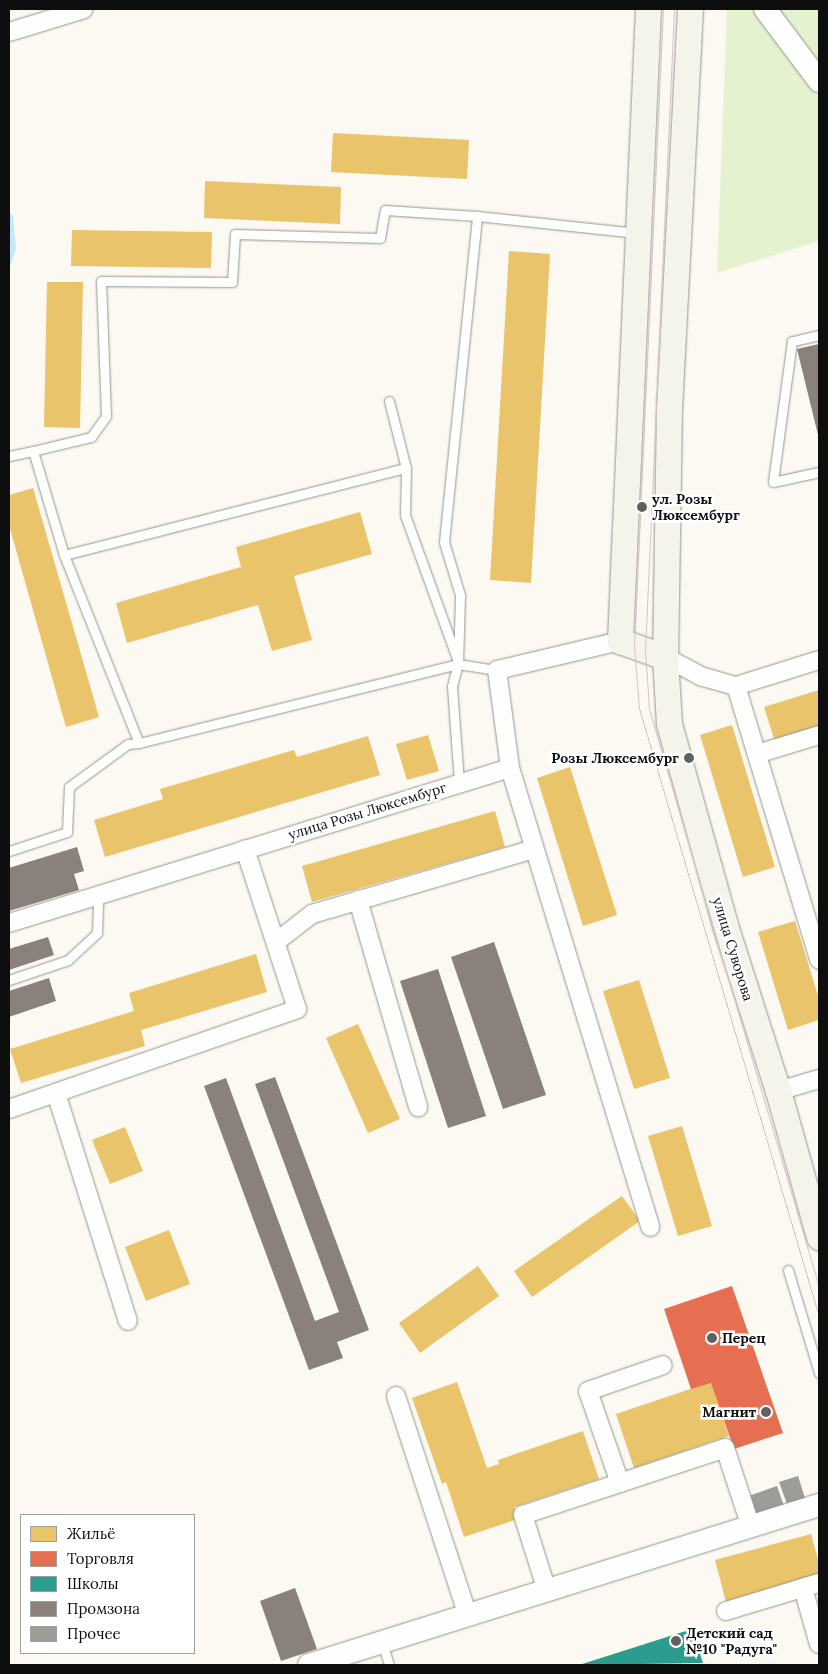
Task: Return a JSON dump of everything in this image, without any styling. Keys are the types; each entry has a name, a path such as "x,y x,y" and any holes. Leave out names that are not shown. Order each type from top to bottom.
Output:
{"main road":[{"path":"648,9 620,641 665,657"},
{"name":"улица Суворова","path":"690,9 669,408 665,657 669,724 724,925 778,1091 819,1237"}],"street":[{"path":"9,32 84,9"},
{"path":"765,9 819,81"},
{"path":"620,641 497,670 510,768 650,1227"},
{"path":"665,657 700,676 736,686 819,660"},
{"path":"736,686 819,960"},
{"path":"757,754 819,735"},
{"name":"улица Розы Люксембург","path":"9,923 459,782 510,768"},
{"path":"9,1109 297,1009 246,849"},
{"path":"276,942 312,914 534,849"},
{"path":"358,900 418,1107"},
{"path":"778,1091 819,1076"},
{"path":"56,1093 128,1321"},
{"path":"620,1483 588,1391 663,1365"},
{"path":"396,1396 468,1616"},
{"path":"547,1591 523,1515 725,1448 751,1527"},
{"path":"310,1665 819,1505"},
{"path":"726,1611 811,1585 819,1644"}],"lane":[{"path":"9,456 91,437 106,416 101,281 232,282 235,234 380,238 386,210 477,216 637,233"},
{"path":"459,782 452,686 458,664 460,595 444,542 477,216"},
{"path":"819,335 792,341 773,482 819,472"},
{"path":"389,401 406,468 405,515 458,664"},
{"path":"33,450 64,555 139,743"},
{"path":"64,555 406,468"},
{"path":"9,851 67,832 69,788 128,744 139,743 458,664 497,670"},
{"path":"9,980 68,960 97,933 98,895"},
{"path":"788,1270 819,1373"},
{"path":"382,1641 390,1665"}],"green space":[{"path":"727,9 819,9 819,241 717,273"}],"water":[{"path":"9,212 13,216 16,249 9,269"}],"building: Жильё":[{"path":"333,133 469,140 467,179 331,172"},
{"path":"205,181 341,187 340,224 204,218"},
{"path":"72,230 212,232 211,268 71,266"},
{"path":"509,251 550,254 531,583 490,580"},
{"path":"47,282 83,282 80,428 44,427"},
{"path":"33,488 99,717 66,727 9,525 9,495"},
{"path":"360,512 372,554 294,576 312,640 272,651 258,605 127,643 116,603 241,567 236,547"},
{"path":"819,690 819,728 775,742 764,707"},
{"path":"732,725 775,867 743,877 700,735"},
{"path":"428,735 439,771 407,780 396,744"},
{"path":"368,736 380,775 105,857 94,820 163,799 160,789 294,750 297,757"},
{"path":"570,767 617,915 583,926 537,778"},
{"path":"495,811 505,847 312,902 302,866"},
{"path":"795,921 819,999 819,1020 788,1030 758,932"},
{"path":"256,954 267,992 141,1030 145,1046 21,1083 10,1049 134,1011 129,993"},
{"path":"639,980 670,1078 634,1089 603,991"},
{"path":"358,1024 400,1119 368,1133 326,1038"},
{"path":"682,1126 712,1226 678,1236 648,1136"},
{"path":"125,1127 143,1171 110,1184 92,1140"},
{"path":"622,1196 640,1221 532,1297 514,1271"},
{"path":"169,1230 190,1284 146,1301 125,1247"},
{"path":"478,1266 499,1296 420,1353 399,1323"},
{"path":"457,1382 487,1468 499,1464 498,1460 583,1431 599,1479 514,1507 518,1519 464,1537 446,1482 442,1484 412,1398"},
{"path":"711,1382 729,1436 634,1468 616,1414"},
{"path":"811,1534 819,1563 819,1578 726,1602 715,1560"}],"building: Торговля":[{"name":"Перец","path":"732,1286 783,1433 734,1449 711,1383 691,1389 664,1309"}],"building: Школы":[{"name":"Детский сад №10 \"Радуга\"","path":"692,1629 703,1663 579,1665"}],"building: Промзона":[{"path":"819,344 819,439 797,349"},
{"path":"77,847 84,871 74,874 79,890 9,911 9,868"},
{"path":"48,937 54,955 9,970 9,949"},
{"path":"494,942 546,1095 503,1109 451,957"},
{"path":"438,969 486,1116 448,1128 400,981"},
{"path":"49,978 56,1001 9,1017 9,991"},
{"path":"275,1077 369,1330 337,1342 343,1358 309,1370 204,1086 226,1078 315,1321 339,1312 255,1084"},
{"path":"295,1588 317,1649 281,1661 260,1601"}],"building: Прочее":[{"path":"798,1476 805,1498 787,1504 779,1482"},
{"path":"777,1486 785,1509 754,1520 746,1497"}],"tram line":[{"path":"663,9 634,647 639,708 819,1317"},
{"path":"674,9 645,650 649,709 819,1287"}],"place":[{"name":"ул. Розы Люксембург","path":"642,507"},
{"name":"Розы Люксембург","path":"689,758"},
{"name":"Перец","path":"712,1338"},
{"name":"Магнит","path":"766,1412"},
{"name":"Детский сад №10 \"Радуга\"","path":"676,1641"}]}
